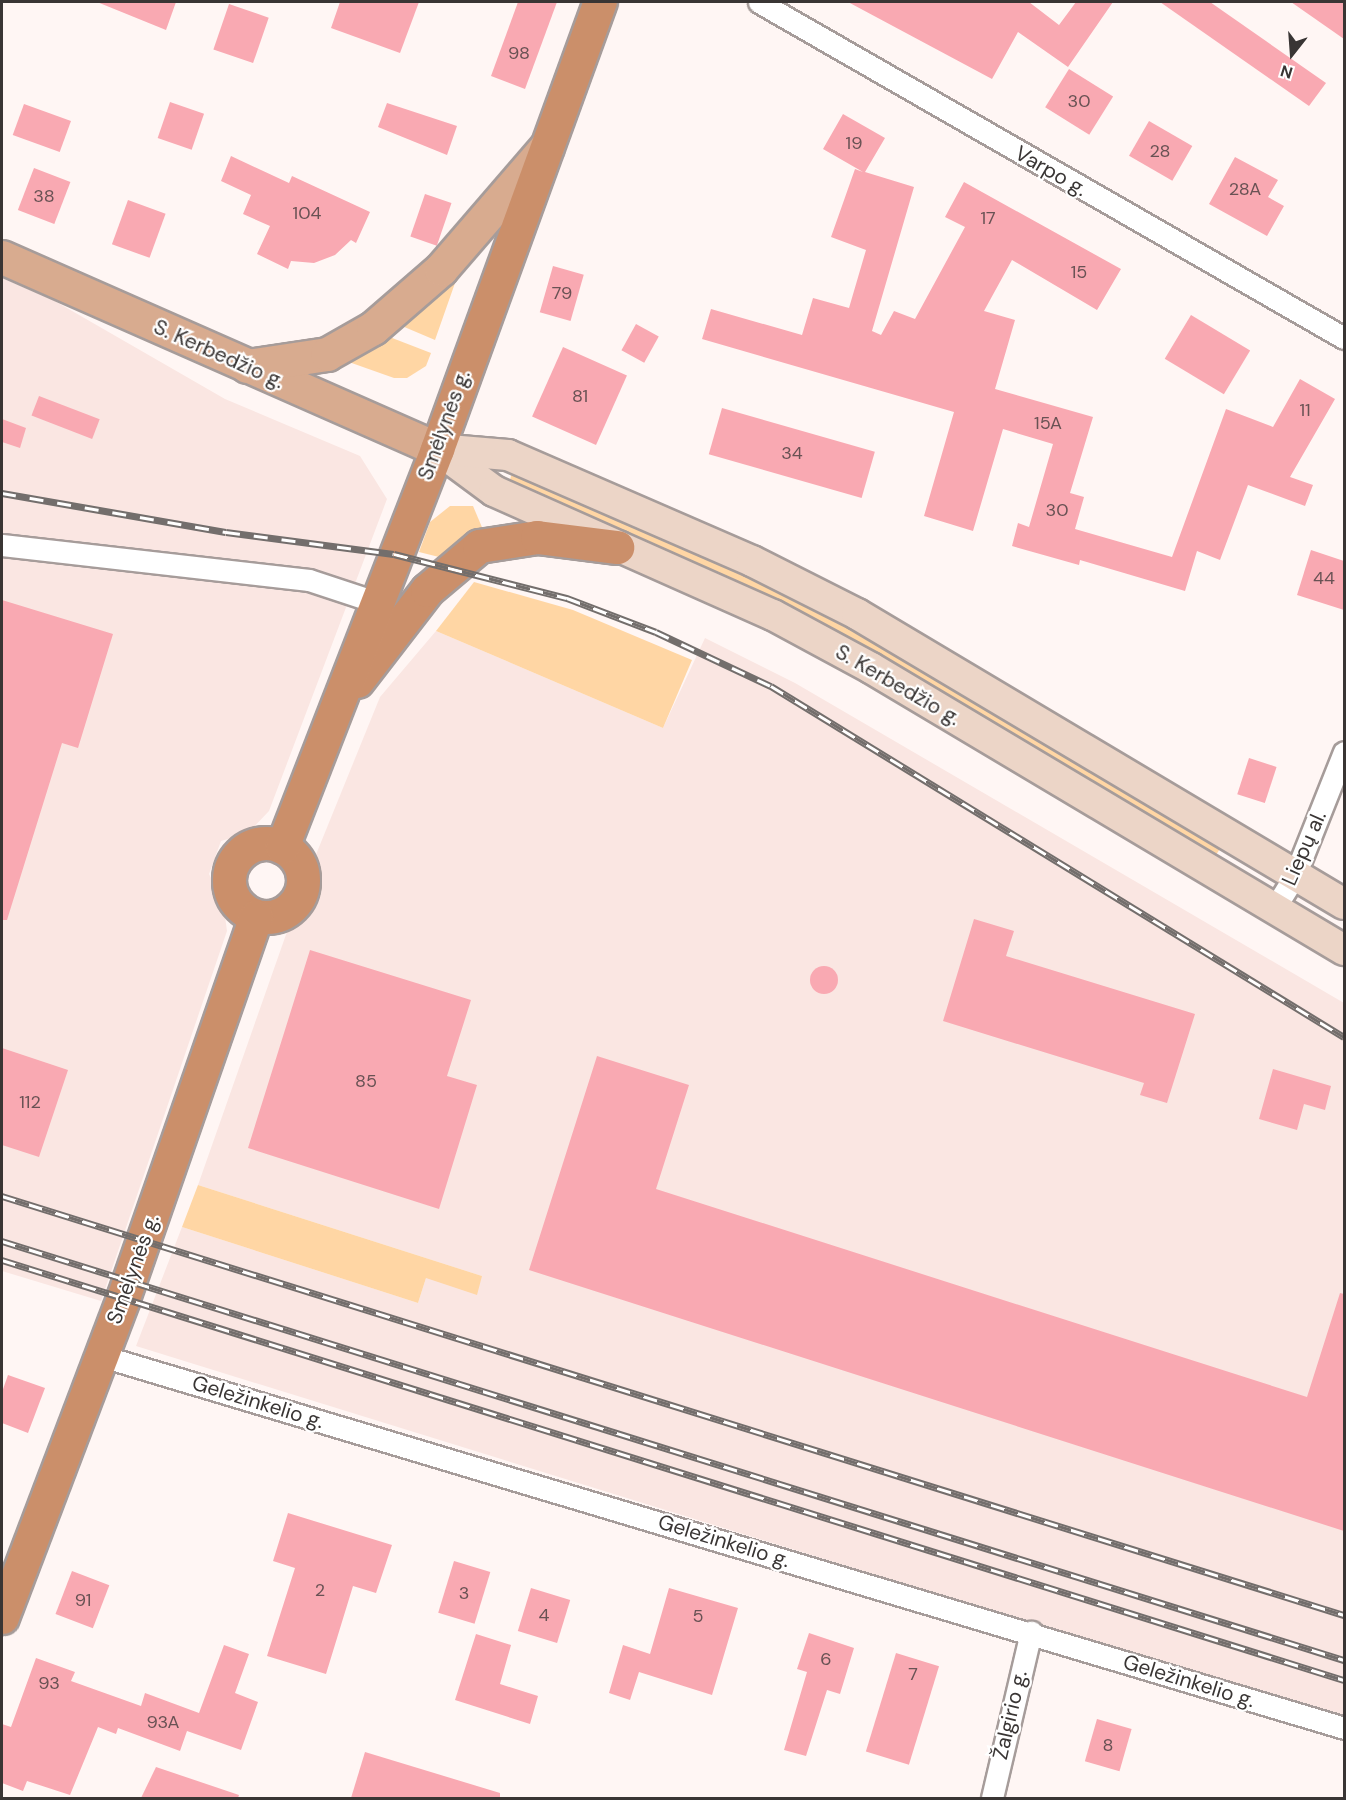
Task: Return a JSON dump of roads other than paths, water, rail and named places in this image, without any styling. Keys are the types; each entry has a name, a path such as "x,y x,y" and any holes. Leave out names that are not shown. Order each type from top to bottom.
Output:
{"highway":[{"name":"Smėlynės g.","path":"282,847 341,701 376,602 437,449 600,2"},
{"path":"341,701 427,590 479,546 537,537 617,547"},
{"path":"249,847 282,847 301,869 302,889 285,912 256,916 231,895 229,873 249,847"},
{"name":"Smėlynės g.","path":"2,1617 102,1356 256,916"}],"main road":[{"path":"246,366 327,354 373,328 441,269 547,146"},
{"name":"S. Kerbedžio g.","path":"2,257 437,449 494,491 772,615 871,668 1344,950"},
{"name":"S. Kerbedžio g.","path":"437,449 508,455 752,561 867,620 1344,904"}],"street":[{"name":"Varpo g.","path":"759,2 1344,338"},
{"path":"2,545 309,580 376,602"},
{"name":"Liepų al.","path":"1274,909 1295,875 1344,752"},
{"name":"Geležinkelio g.","path":"102,1356 1031,1632 1344,1728"},
{"name":"Žalgirio g.","path":"992,1798 1031,1632"}],"railway":[{"path":"2,493 226,532 394,554 567,598 656,632 771,686 1344,1037"},
{"path":"2,1196 1344,1615"},
{"path":"2,1241 1344,1660"},
{"path":"2,1260 1344,1680"}]}
